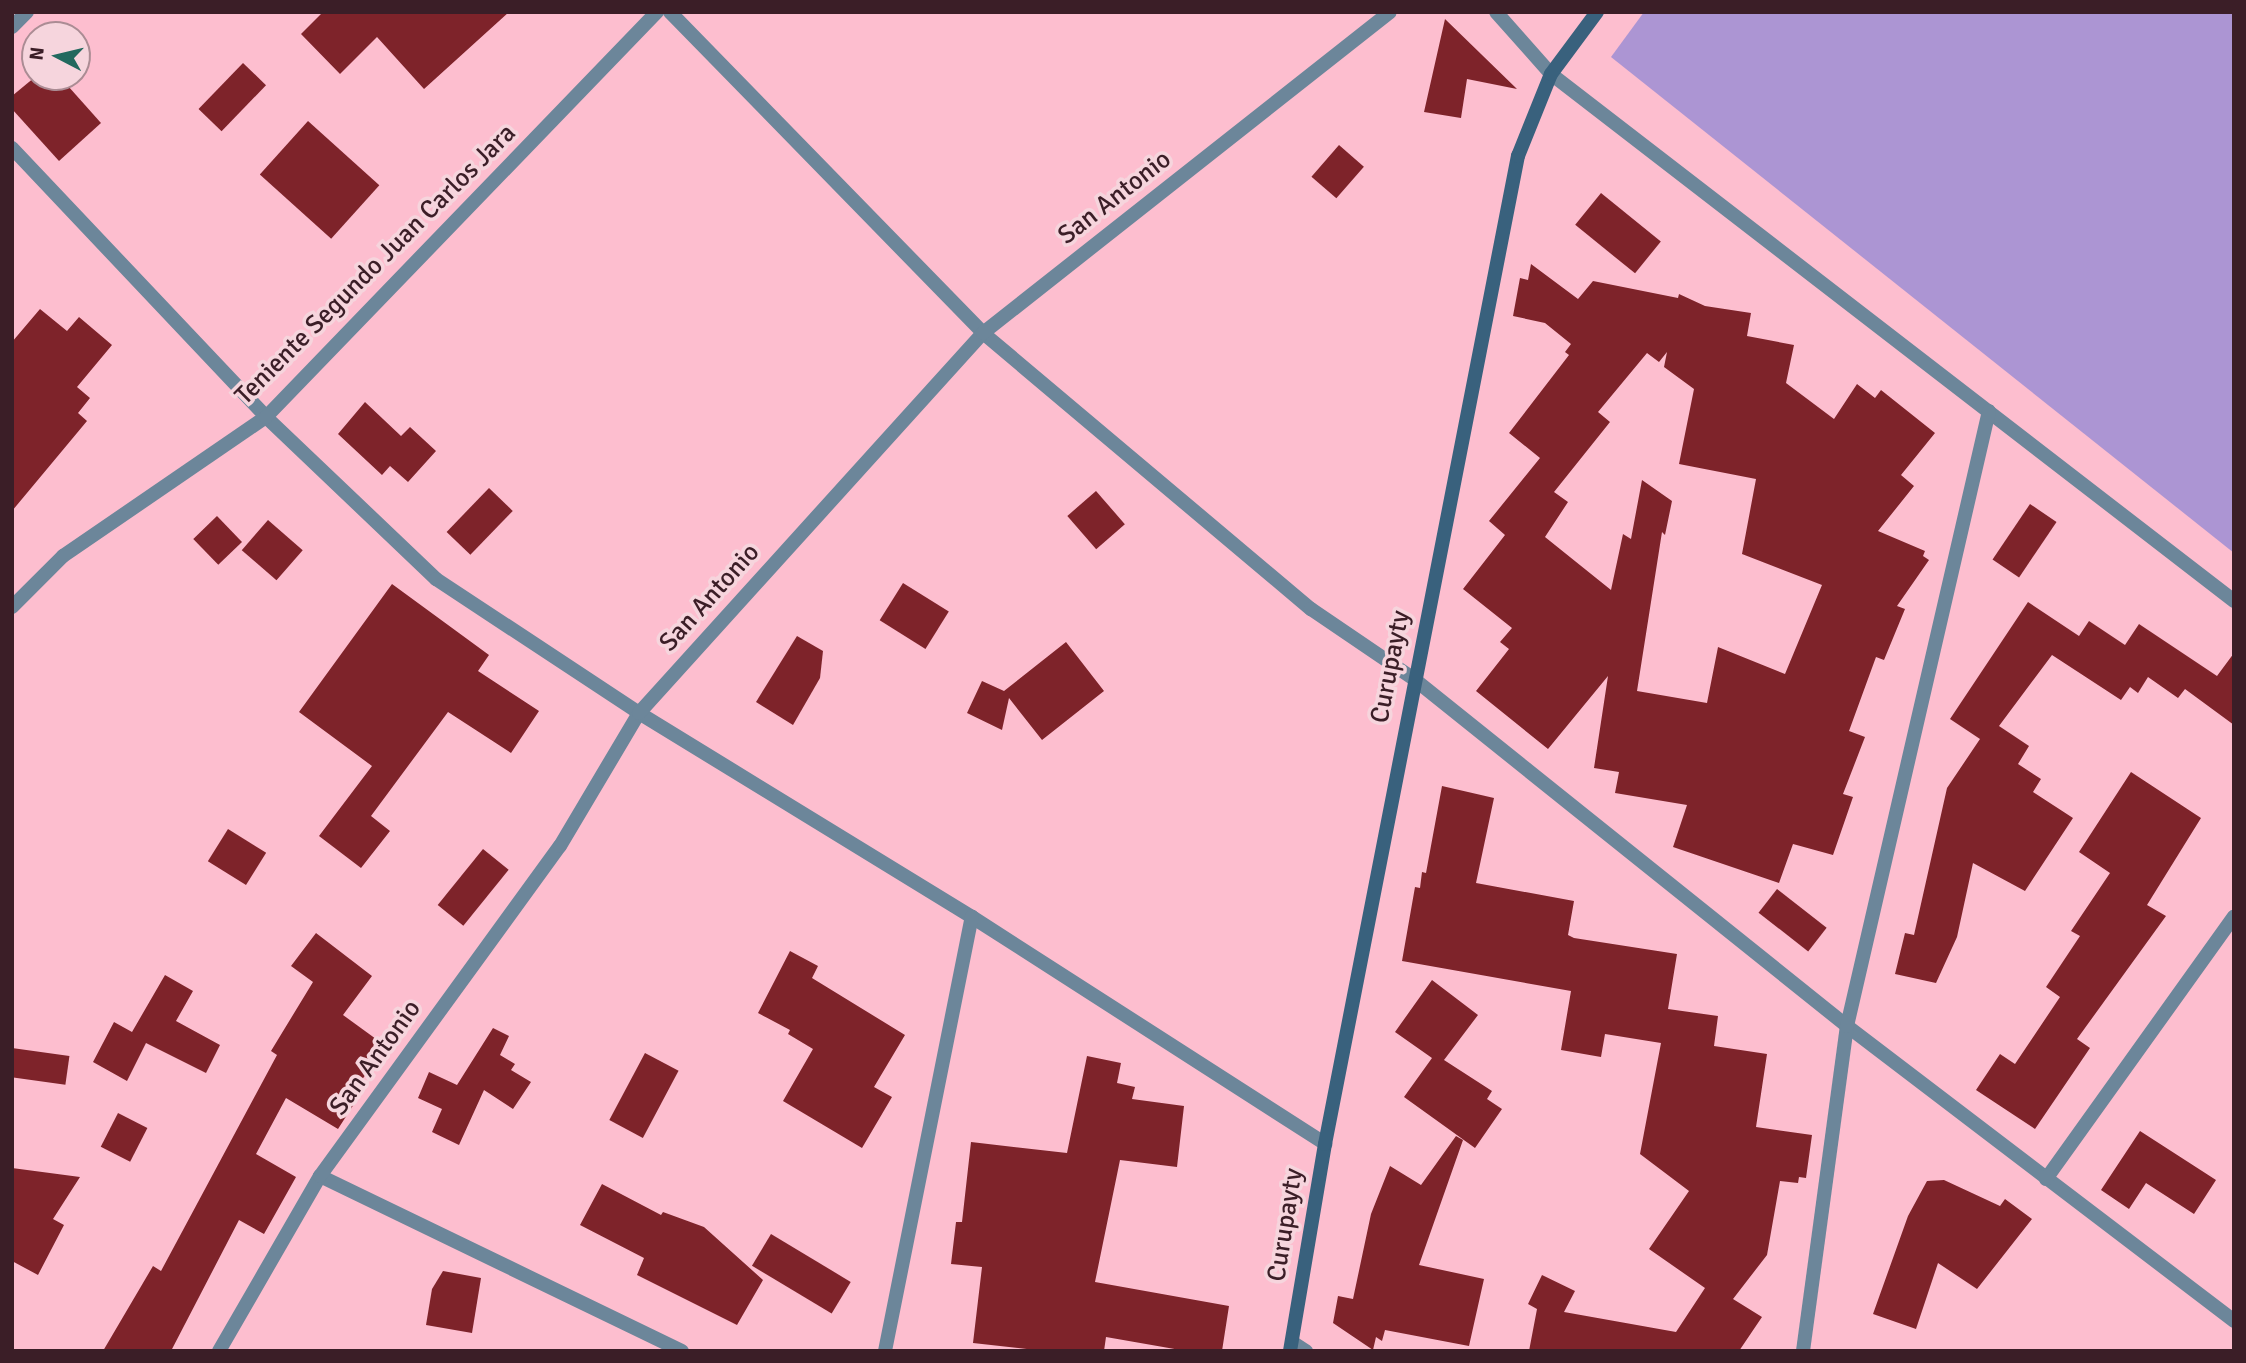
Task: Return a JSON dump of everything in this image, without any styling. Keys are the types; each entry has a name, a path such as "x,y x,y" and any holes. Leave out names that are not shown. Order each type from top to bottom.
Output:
{"street":[{"path":"12,27 27,12"},
{"name":"Teniente Segundo Juan Carlos Jara","path":"12,607 63,556 266,417 657,12"},
{"path":"670,12 983,333 1311,609 1414,679 1847,1026 2234,1321"},
{"name":"San Antonio","path":"219,1351 320,1176 560,846 639,713 983,333 1390,12"},
{"path":"1496,12 1551,74 2234,601"},
{"name":"Curupayty","path":"1291,1347 1325,1144 1518,156 1551,74 1597,12"},
{"path":"12,148 266,417 436,579 639,713 972,917 1325,1144"},
{"path":"1803,1351 1847,1026 1989,411"},
{"path":"2046,1179 2234,916"},
{"path":"885,1351 972,917"},
{"path":"320,1176 682,1351"},
{"path":"1291,1347 1306,1351"}],"shaded area":[{"path":"1644,12 2234,12 2234,553 1611,57"}],"building":[{"path":"323,12 509,12 424,89 377,37 340,74 301,34"},
{"path":"1445,19 1517,89 1467,79 1461,118 1424,112"},
{"path":"243,63 266,85 222,131 199,109"},
{"path":"21,89 21,91 72,91 101,123 59,161 12,109 12,96"},
{"path":"308,121 379,185 331,239 260,175"},
{"path":"1339,145 1364,167 1336,198 1311,177"},
{"path":"1601,193 1661,241 1635,273 1575,225"},
{"path":"1531,264 1578,299 1593,281 1678,298 1679,294 1705,306 1751,313 1747,336 1794,345 1786,383 1834,419 1857,384 1875,398 1881,390 1935,433 1901,475 1914,486 1878,531 1925,551 1923,556 1929,560 1897,606 1905,609 1884,660 1876,657 1849,731 1865,737 1843,794 1853,797 1833,855 1793,844 1779,883 1673,847 1687,805 1615,793 1619,772 1594,768 1608,676 1548,749 1476,691 1509,649 1500,642 1512,628 1463,589 1505,535 1489,521 1540,458 1509,433 1569,355 1565,352 1571,344 1545,323 1513,316 1520,278 1528,280","holes":["1667,352 1664,367 1694,389 1679,464 1756,479 1742,554 1822,585 1785,674 1718,647 1707,703 1637,691 1662,532 1665,535 1672,501 1642,480 1631,539 1623,534 1611,590 1545,537 1568,502 1554,492 1610,422 1598,412 1647,353 1659,362"]},
{"path":"40,309 67,331 79,317 112,345 77,387 90,398 78,413 87,421 12,511 12,342"},
{"path":"365,402 401,436 410,427 436,451 408,482 390,466 382,475 338,434"},
{"path":"489,488 513,511 470,555 447,532"},
{"path":"1096,491 1125,524 1096,549 1067,516"},
{"path":"2030,504 2057,522 2019,577 1993,560"},
{"path":"217,516 242,542 218,565 193,539"},
{"path":"268,520 303,550 276,580 242,550"},
{"path":"903,583 949,612 925,649 880,620"},
{"path":"392,584 489,655 478,671 539,711 511,753 448,712 371,816 390,831 361,868 319,836 372,766 299,712"},
{"path":"2028,602 2079,636 2089,621 2125,645 2139,624 2217,676 2234,653 2234,725 2185,689 2178,698 2148,677 2138,693 2130,687 2121,700 2052,655 1999,726 2029,746 2018,764 2041,779 2033,792 2073,818 2025,891 1973,863 1957,937 1936,983 1895,974 1905,933 1914,935 1947,788 1980,739 1950,719"},
{"path":"797,636 823,651 820,678 793,725 756,702"},
{"path":"1066,642 1104,691 1042,740 1009,698 1002,730 967,713 982,681 1004,691"},
{"path":"2131,772 2201,818 2147,905 2166,916 2077,1039 2090,1048 2035,1129 1976,1090 2000,1054 2015,1064 2060,997 2046,987 2080,936 2071,931 2110,873 2079,852"},
{"path":"1442,786 1494,798 1476,883 1574,901 1568,935 1574,938 1677,954 1668,1009 1718,1016 1714,1046 1767,1054 1756,1127 1812,1135 1806,1178 1799,1177 1798,1183 1780,1181 1767,1255 1733,1299 1762,1317 1739,1351 1529,1351 1537,1309 1528,1304 1542,1275 1575,1291 1564,1312 1676,1332 1705,1288 1649,1249 1689,1191 1640,1154 1661,1043 1605,1034 1601,1057 1561,1050 1571,991 1402,961 1415,887 1420,888 1422,872 1426,873"},
{"path":"228,829 266,853 246,885 208,861"},
{"path":"483,849 509,870 463,926 438,905"},
{"path":"1777,889 1827,928 1808,951 1759,913"},
{"path":"316,933 372,976 343,1015 387,1047 347,1099 354,1104 338,1129 286,1098 256,1154 296,1177 264,1234 239,1220 171,1351 103,1351 153,1266 161,1271 277,1055 271,1051 313,982 291,966"},
{"path":"790,951 818,966 812,978 905,1035 874,1087 892,1097 862,1148 783,1101 813,1049 788,1034 790,1030 758,1013"},
{"path":"165,975 193,991 176,1021 220,1045 206,1073 146,1043 127,1081 93,1062 114,1022 132,1032"},
{"path":"1432,980 1478,1015 1444,1060 1492,1091 1487,1099 1502,1109 1475,1148 1404,1097 1432,1058 1395,1032"},
{"path":"493,1028 509,1036 500,1055 515,1064 511,1070 531,1082 513,1109 484,1090 459,1145 432,1132 442,1109 418,1098 429,1072 457,1085"},
{"path":"12,1048 69,1056 65,1085 12,1077"},
{"path":"645,1053 679,1071 643,1138 609,1120"},
{"path":"1087,1056 1121,1063 1117,1083 1135,1087 1132,1099 1184,1106 1177,1167 1120,1160 1095,1282 1229,1306 1222,1351 1186,1351 1106,1337 1104,1351 1044,1351 973,1343 982,1267 951,1264 956,1222 962,1222 971,1142 1067,1153"},
{"path":"118,1113 147,1128 130,1162 101,1147"},
{"path":"2140,1131 2216,1180 2194,1214 2146,1183 2129,1209 2101,1190"},
{"path":"1456,1136 1463,1140 1419,1265 1484,1279 1469,1346 1385,1330 1382,1341 1376,1337 1373,1350 1333,1323 1338,1296 1353,1299 1371,1214 1390,1166 1421,1185"},
{"path":"12,1168 80,1177 53,1219 64,1225 38,1275 12,1261"},
{"path":"1944,1180 2000,1206 2005,1199 2032,1219 1977,1289 1938,1263 1916,1329 1873,1314 1908,1216 1927,1181"},
{"path":"602,1184 661,1215 663,1212 704,1227 763,1280 737,1325 637,1275 644,1258 580,1225"},
{"path":"771,1234 851,1282 832,1314 752,1266"},
{"path":"443,1271 481,1278 472,1333 426,1325 432,1289"}]}
